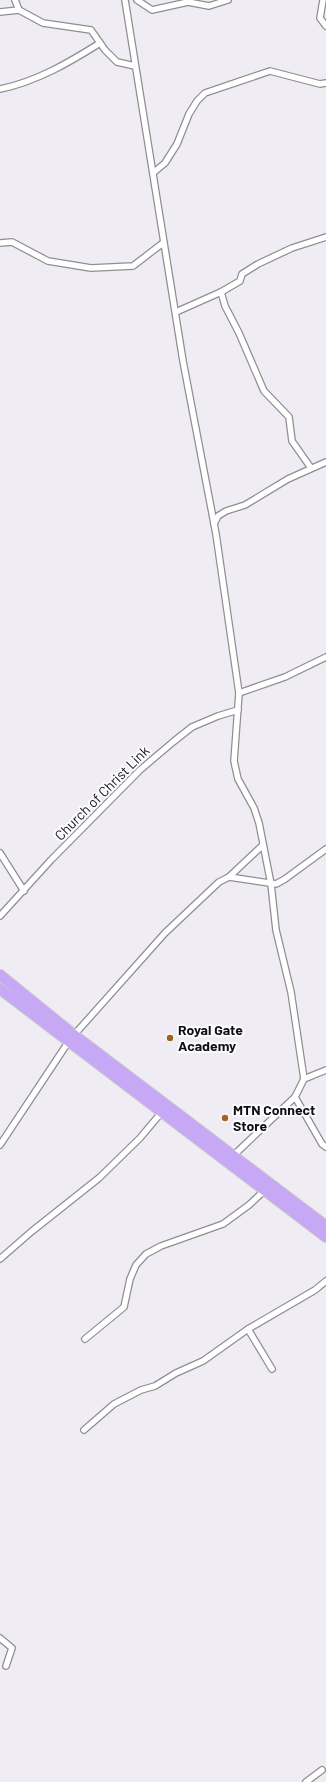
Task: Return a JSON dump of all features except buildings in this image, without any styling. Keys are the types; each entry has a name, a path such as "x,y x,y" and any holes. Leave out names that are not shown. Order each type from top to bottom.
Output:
{"highway":[{"path":"0,975 161,1113 326,1237"},
{"path":"0,989 72,1038 234,1155 326,1226"}],"street":[{"path":"16,0 19,10"},
{"path":"125,0 183,361 214,524 239,693 234,761 238,780 260,822 271,884 276,930 291,992 304,1079 295,1097 234,1155"},
{"path":"137,0 152,10 188,2 209,6 228,0"},
{"path":"323,0 320,18 326,26"},
{"path":"0,12 19,10 42,23 91,30 100,43 117,62 135,66"},
{"path":"0,90 32,79 72,61 100,43"},
{"path":"153,173 165,163 177,144 189,114 197,101 205,93 270,71 320,84 326,83"},
{"path":"176,312 221,292 240,281 242,274 258,264 292,248 326,237"},
{"path":"0,243 12,242 48,261 91,268 133,266 163,243"},
{"path":"221,292 224,306 239,333 264,391 289,417 292,441 311,468"},
{"path":"214,524 218,516 226,511 245,505 288,479 326,462"},
{"path":"239,693 285,677 326,657"},
{"name":"Church of Christ Link","path":"0,916 51,860 140,770 172,742 192,727 218,716 238,710"},
{"path":"0,1145 72,1038 165,933 219,882 229,877 263,844"},
{"path":"229,877 276,884 326,849"},
{"path":"0,853 24,891"},
{"path":"304,1079 326,1070"},
{"path":"295,1097 322,1144 326,1147"},
{"path":"0,1259 31,1232 99,1178 140,1138 161,1113"},
{"path":"85,1339 124,1308 130,1279 136,1265 146,1254 161,1246 223,1224 249,1205 265,1190"},
{"path":"84,1430 114,1404 141,1390 155,1386 176,1373 203,1361 248,1330 315,1290 326,1281"},
{"path":"248,1330 272,1369"},
{"path":"0,1638 12,1648 6,1666"},
{"path":"306,1782 322,1770"}],"place":[{"name":"Royal Gate Academy","path":"170,1038"},
{"name":"MTN Connect Store","path":"225,1118"}]}
